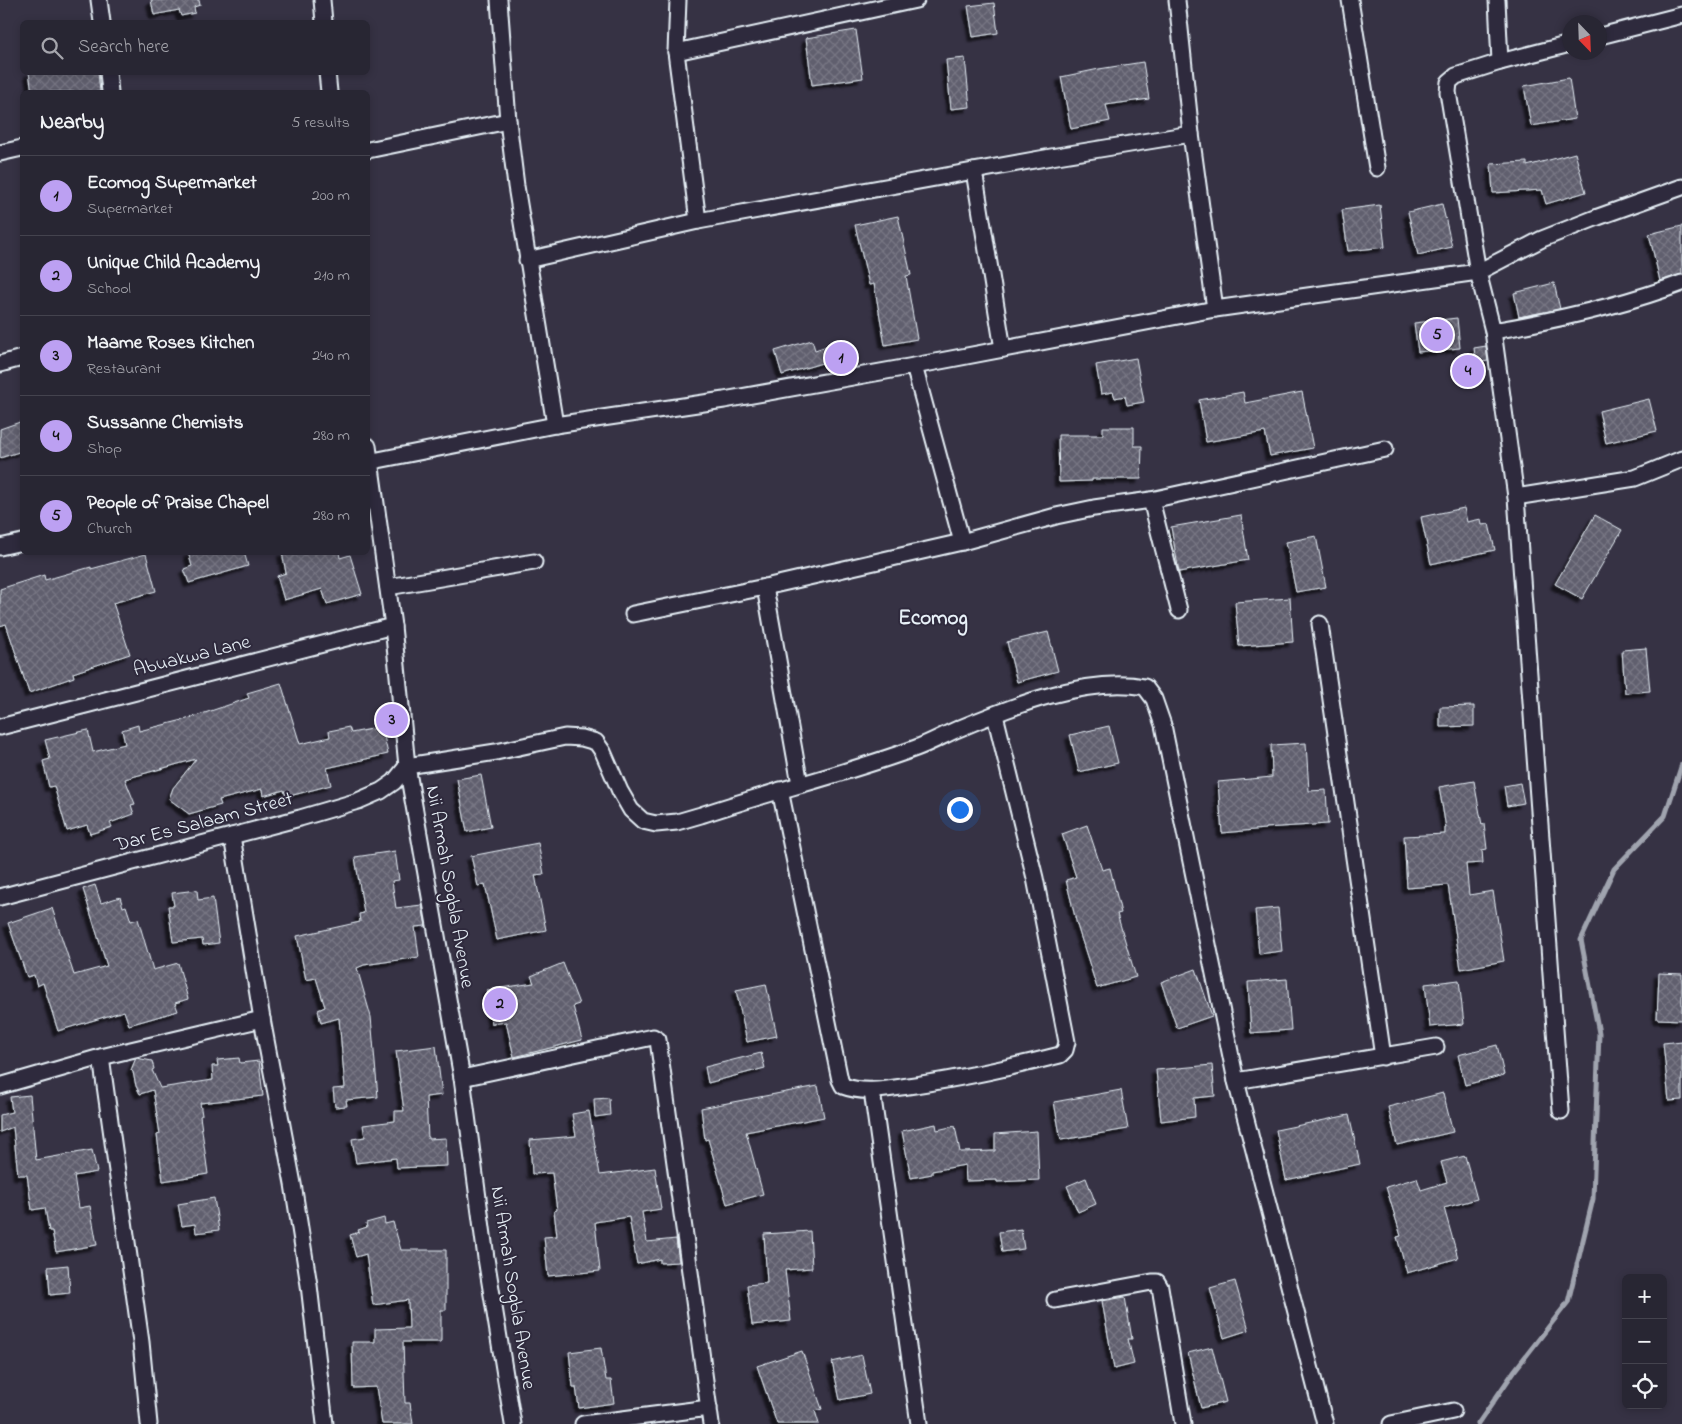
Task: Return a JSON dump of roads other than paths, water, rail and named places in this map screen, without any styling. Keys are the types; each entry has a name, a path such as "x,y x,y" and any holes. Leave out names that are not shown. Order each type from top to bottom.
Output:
{"street":[{"path":"99,0 102,20"},
{"path":"322,0 324,20"},
{"path":"500,0 508,121 516,186 555,425"},
{"path":"678,0 676,52 698,222"},
{"path":"676,52 916,0"},
{"path":"1177,0 1190,134 1215,309"},
{"path":"1350,0 1377,168"},
{"path":"1497,0 1500,62"},
{"path":"1607,34 1682,15"},
{"path":"1561,1111 1516,497 1493,331 1478,272 1448,92 1449,82 1456,76 1500,62 1562,46"},
{"path":"108,75 110,90"},
{"path":"327,75 328,90"},
{"path":"370,150 508,121"},
{"path":"527,260 698,222 974,171 1190,134"},
{"path":"0,153 20,148"},
{"path":"974,171 1003,349"},
{"path":"370,462 555,425 724,400 1215,309 1478,272 1542,239 1682,187"},
{"path":"1493,331 1561,319 1649,295 1682,283"},
{"path":"0,364 20,359"},
{"path":"914,366 962,542"},
{"path":"632,614 765,587 962,542 1056,516 1094,508 1152,500 1385,449"},
{"path":"1516,497 1635,478 1682,459"},
{"name":"Nii Armah Sogbla Avenue","path":"370,469 393,626 408,766 462,1078 486,1258 513,1424"},
{"path":"1152,500 1179,610"},
{"path":"0,547 20,542"},
{"path":"388,587 534,562"},
{"path":"765,587 800,784"},
{"path":"1320,624 1383,1057"},
{"name":"Abuakwa Lane","path":"0,727 393,626"},
{"path":"408,766 505,751 565,737 582,738 596,742 631,810 643,821 656,824 677,822 917,748 957,729 1028,701 1076,689 1132,684 1145,687 1154,699 1163,725 1236,1080 1325,1424"},
{"path":"780,790 840,1080 843,1086 850,1089 872,1091 943,1081 991,1072 1060,1055 1065,1050 1067,1042 1035,878 995,715"},
{"name":"Dar Es Salaam Street","path":"0,897 358,801 381,791 394,782 408,766"},
{"path":"232,836 262,1019 294,1184 309,1285 325,1424"},
{"path":"0,1086 101,1057 262,1019"},
{"path":"462,1078 653,1037 658,1040 711,1424"},
{"path":"1236,1080 1436,1047"},
{"path":"101,1057 141,1342 149,1424"},
{"path":"872,1091 919,1424"},
{"path":"1055,1300 1157,1282 1160,1287 1183,1424"},
{"path":"582,1424 709,1408"},
{"path":"1391,1424 1454,1411"}],"waterway":[{"path":"1478,1424 1515,1370 1568,1302 1593,1199 1599,1033 1581,940 1614,869 1665,816 1682,764"}],"place":[{"name":"People of Praise Chapel","path":"1437,335"},
{"name":"Ecomog Supermarket","path":"841,358"},
{"name":"Sussanne Chemists","path":"1468,371"},
{"name":"Maame Roses Kitchen","path":"392,720"},
{"name":"Unique Child Academy","path":"500,1004"}],"district":[{"name":"Ecomog","path":"933,619"}]}
